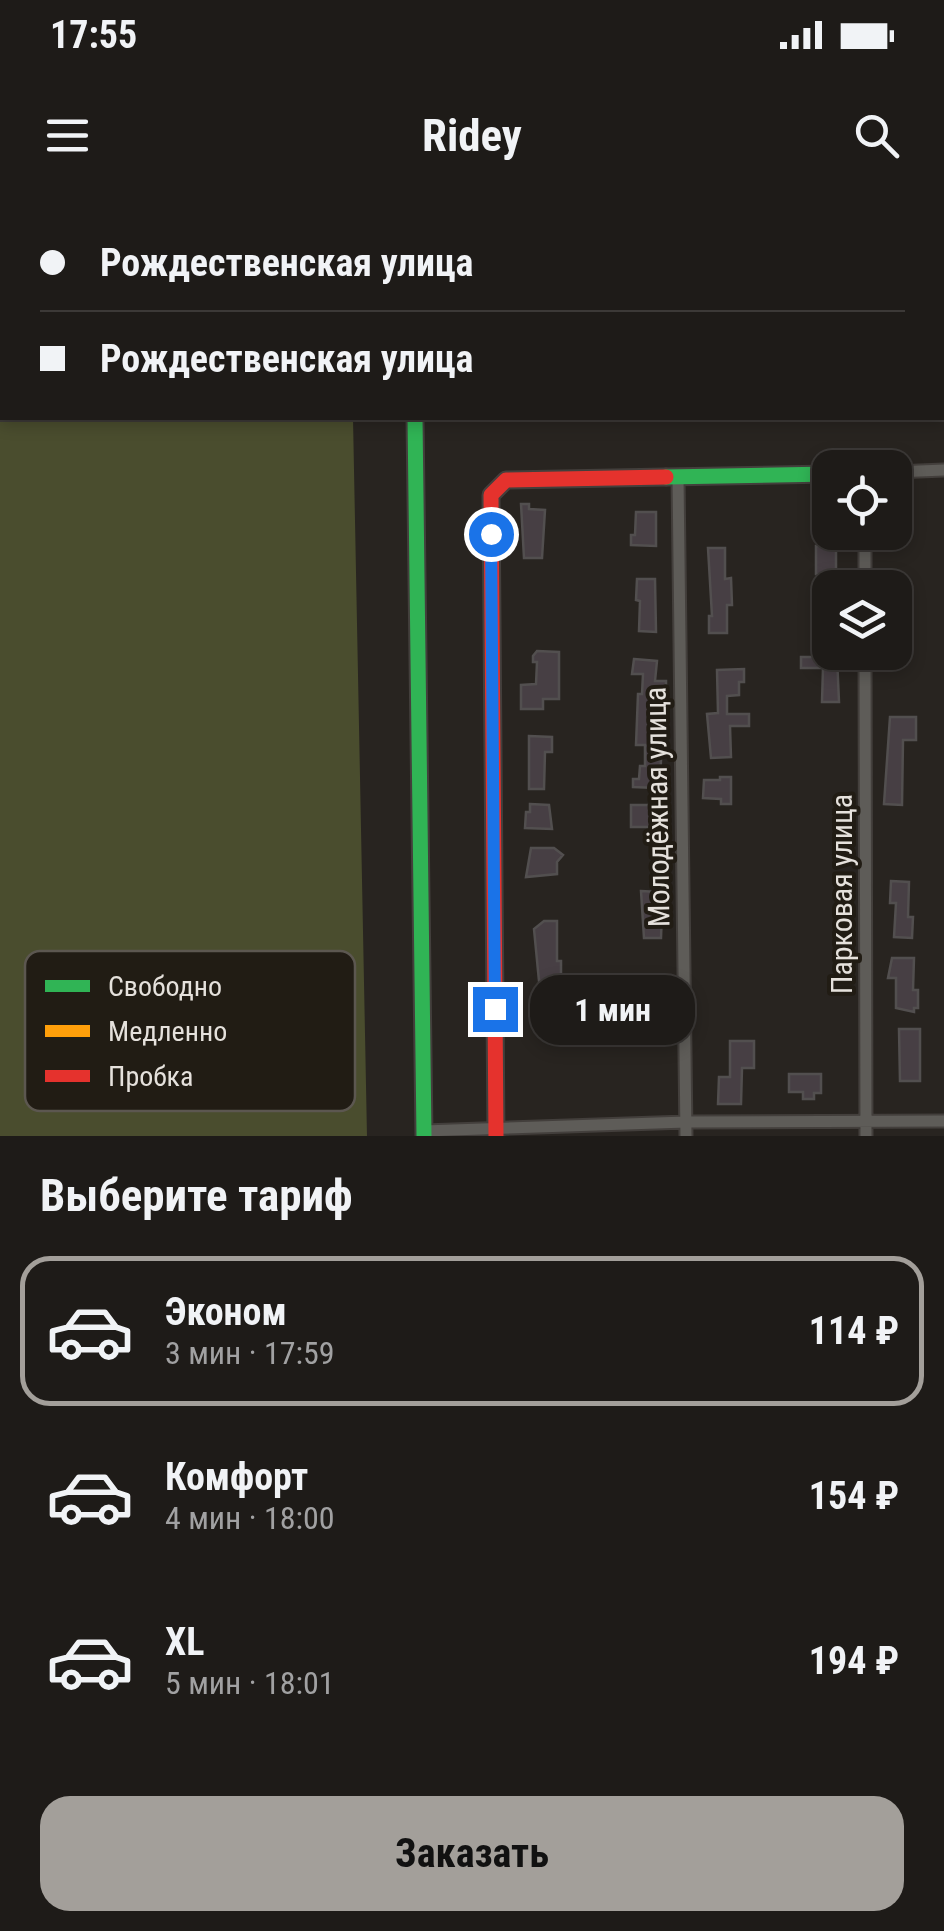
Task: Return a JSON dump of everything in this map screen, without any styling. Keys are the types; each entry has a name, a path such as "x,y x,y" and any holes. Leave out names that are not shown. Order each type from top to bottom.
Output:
{"street":[{"path":"414,420 424,1133 944,1122"},
{"path":"912,471 944,470"},
{"path":"496,1132 491,494 506,480 812,474"},
{"name":"Молодёжная улица","path":"678,477 686,1129"},
{"name":"Парковая улица","path":"866,670 866,1136"}],"green space":[{"path":"0,420 353,420 367,1136 0,1136"}],"building":[{"path":"521,504 545,510 542,558 524,558"},
{"path":"636,512 656,512 656,546 631,545"},
{"path":"708,548 725,548 725,579 731,578 732,605 727,605 727,633 709,633 712,616"},
{"path":"816,550 836,550 836,570 816,570"},
{"path":"637,579 655,579 656,632 639,631"},
{"path":"537,651 559,652 559,699 543,699 543,709 521,709 521,685 536,684 537,662 533,662 533,656"},
{"path":"801,657 812,657 812,668 801,668"},
{"path":"634,659 657,661 655,681 666,681 666,691 659,691 657,712 657,760 661,760 656,788 633,787 633,779 639,779 640,766 645,766 645,745 636,745 638,694 642,694 643,674 632,674"},
{"path":"744,669 739,695 727,696 727,714 749,714 749,726 730,726 731,757 711,758 707,714 718,713 717,670"},
{"path":"823,670 838,670 839,702 822,702"},
{"path":"890,717 916,717 916,740 903,740 902,805 884,804"},
{"path":"529,736 552,737 552,752 545,752 544,789 529,789"},
{"path":"731,777 731,804 703,798 704,780"},
{"path":"530,804 549,805 552,829 525,828"},
{"path":"631,805 661,805 661,827 631,827"},
{"path":"531,848 554,848 563,855 557,862 557,874 526,877"},
{"path":"891,881 909,882 912,938 894,937 896,903 890,903"},
{"path":"641,891 658,892 658,900 668,900 668,911 662,911 661,938 644,938"},
{"path":"544,921 557,921 561,980 539,981 534,929"},
{"path":"892,958 914,958 913,990 918,990 918,1008 914,1012 896,1008 896,978 888,978"},
{"path":"628,1003 662,1004 661,1030 622,1030 622,1011"},
{"path":"899,1029 920,1029 920,1081 900,1081"},
{"path":"730,1041 754,1041 754,1068 742,1068 741,1104 718,1104 719,1077 730,1077"},
{"path":"789,1074 821,1074 821,1093 814,1093 814,1099 803,1099 803,1092 789,1092"}],"traffic: fast":[{"path":"415,420 424,1136"},
{"path":"666,477 812,474"}],"traffic: jam":[{"path":"496,1136 491,495 506,480 666,477"}],"route":[{"path":"491,534 495,1009"}]}
